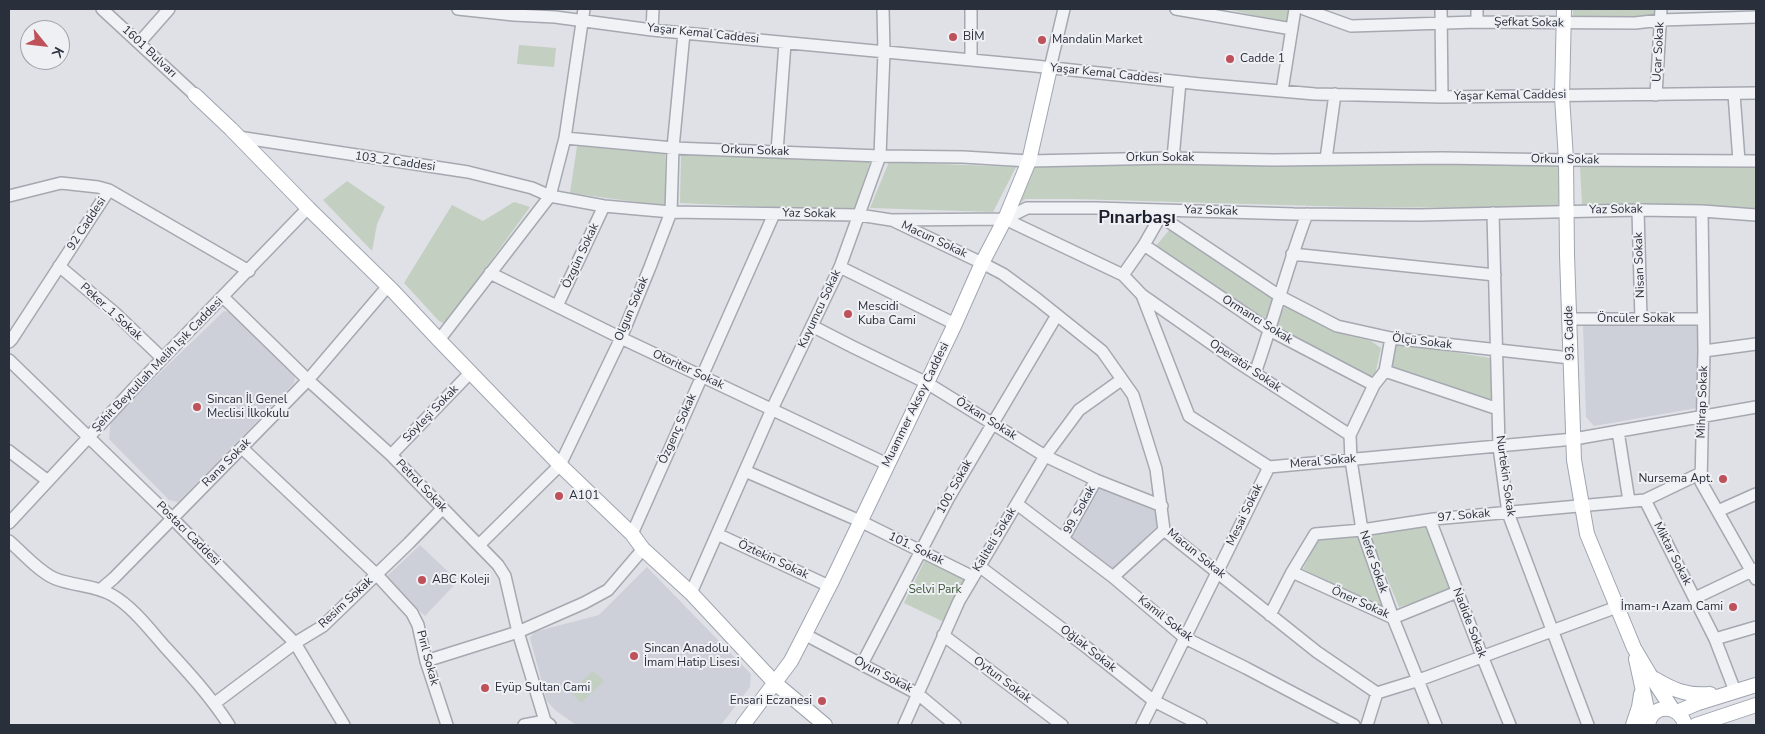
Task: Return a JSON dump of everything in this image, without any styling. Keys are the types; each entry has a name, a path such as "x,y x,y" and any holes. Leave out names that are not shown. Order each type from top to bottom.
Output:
{"main road":[{"name":"93. Cadde","path":"1564,9 1562,96 1566,160 1574,460 1587,534 1645,679 1647,723"},
{"name":"Muammer Aksoy Caddesi","path":"742,725 791,661 927,383 982,263 1005,219 1029,161 1050,68"},
{"path":"196,95 388,286 560,465 632,534 643,549 691,593 775,683 825,725"},
{"name":"93. Cadde","path":"1645,679 1681,716 1685,725"},
{"path":"1633,725 1640,707 1645,679 1681,693 1696,695 1730,692"},
{"path":"1647,723 1657,710 1668,708 1675,711 1698,702 1756,685"},
{"path":"1696,725 1756,705"},
{"path":"1720,725 1729,714"}],"street":[{"name":"1601 Bulvarı","path":"102,9 196,95"},
{"path":"139,43 169,9"},
{"name":"Yaşar Kemal Caddesi","path":"458,9 584,14 652,30 1282,91 1442,97 1756,94"},
{"path":"652,30 653,9"},
{"name":"Kuyumcu Sokak","path":"691,593 772,409 840,267 880,156 884,52 883,9"},
{"path":"971,60 972,9"},
{"path":"1050,68 1064,9"},
{"path":"1176,9 1221,13 1292,29"},
{"path":"1282,91 1295,9"},
{"name":"Şefkat Sokak","path":"1304,9 1351,26 1478,22 1635,23 1661,14 1756,17"},
{"path":"1441,9 1442,97"},
{"path":"1477,9 1478,22"},
{"path":"439,340 550,196 564,138 584,14"},
{"name":"Uçar Sokak","path":"1656,95 1661,14"},
{"name":"Olgun Sokak","path":"480,544 560,465 621,338 671,212 673,148 684,33"},
{"path":"777,152 785,43"},
{"path":"1173,158 1180,82"},
{"path":"1326,159 1334,94"},
{"path":"1734,94 1739,161"},
{"name":"103_2 Caddesi","path":"238,137 468,172 532,188 550,196"},
{"name":"Orkun Sokak","path":"564,138 673,148 880,156 963,156 1029,161 1173,158 1756,161"},
{"path":"9,196 61,183 109,190"},
{"name":"92 Caddesi","path":"9,342 109,190 249,271"},
{"name":"Yaz Sokak","path":"550,196 604,206 671,212 859,215 890,220 1005,219 1027,208 1420,215 1638,210 1702,211 1756,215"},
{"name":"Özgün Sokak","path":"557,306 604,206"},
{"name":"Şehit Beytullah Melih Işık Caddesi","path":"9,523 162,358 249,271 308,208"},
{"name":"Ölçü Sokak","path":"1150,209 1281,297 1337,326 1391,338 1570,358"},
{"name":"Nisan Sokak","path":"1638,210 1642,319"},
{"name":"Mihrap Sokak","path":"1702,211 1704,351 1701,482 1755,573"},
{"name":"Nurtekin Sokak","path":"1493,213 1499,447 1508,513 1588,725"},
{"name":"Özgenç Sokak","path":"632,534 774,214"},
{"path":"1255,373 1281,297 1292,254 1307,214"},
{"path":"1122,274 1144,245 1160,216"},
{"path":"1005,219 1122,274 1142,295 1189,416 1269,467"},
{"name":"Macun Sokak","path":"890,220 1003,274 1102,351 1113,364 1133,395 1156,469 1164,530 1316,652 1377,693"},
{"name":"Ormancı Sokak","path":"1144,245 1270,331 1374,385"},
{"path":"1292,254 1495,275"},
{"name":"Peker_1 Sokak","path":"60,266 115,313 162,358"},
{"path":"840,267 955,324"},
{"name":"Otoriter Sokak","path":"490,272 621,338 887,464"},
{"name":"Rana Sokak","path":"100,590 114,578 308,380 388,286"},
{"name":"Operatör Sokak","path":"1142,295 1255,373 1350,435"},
{"name":"Petrol Sokak","path":"223,297 308,380 391,455 480,544 498,565 505,576 518,632 547,723"},
{"name":"100. Sokak","path":"862,664 948,499 1057,315"},
{"name":"Öncüler Sokak","path":"1569,319 1703,319"},
{"name":"Özkan Sokak","path":"812,326 853,348 927,383 1045,456 1096,480 1162,506"},
{"name":"Nefer Sokak","path":"1391,338 1384,371 1374,385 1350,435 1351,460 1362,530 1393,618 1436,725"},
{"path":"1704,351 1756,344"},
{"name":"Postacı Caddesi","path":"9,360 172,518 296,642 344,725"},
{"path":"1384,371 1498,409"},
{"name":"Söyleşi Sokak","path":"391,455 471,372"},
{"name":"Kaliteli Sokak","path":"904,725 958,601 1045,456 1079,410 1122,380"},
{"name":"Meral Sokak","path":"1269,467 1574,439 1756,407"},
{"path":"1618,432 1629,501"},
{"name":"Pırıl Sokak","path":"242,448 376,574 412,613 418,625 426,661 447,725"},
{"path":"9,451 48,481"},
{"name":"Mesai Sokak","path":"1142,725 1269,467"},
{"name":"101. Sokak","path":"745,470 860,521 972,577"},
{"name":"97. Sokak","path":"1270,615 1292,572 1315,534 1362,530 1430,520 1645,500 1701,473"},
{"name":"99. Sokak","path":"1064,539 1096,480"},
{"path":"1718,511 1756,494"},
{"name":"Miktar Sokak","path":"1645,500 1715,639 1730,692"},
{"name":"Kamil Sokak","path":"1017,504 1113,577 1185,638 1354,725"},
{"name":"Resim Sokak","path":"216,703 296,642 322,626 443,508"},
{"name":"Nadide Sokak","path":"1430,520 1510,725"},
{"path":"1113,577 1164,530"},
{"name":"Öztekin Sokak","path":"717,534 829,586"},
{"path":"9,541 46,573 56,579 111,594 125,605 216,703 229,725"},
{"path":"426,661 518,632 584,603 608,590 643,549"},
{"name":"Oğlak Sokak","path":"979,566 1154,701 1201,725"},
{"name":"Öner Sokak","path":"1292,572 1393,618 1457,592"},
{"path":"1695,598 1755,573"},
{"path":"1367,725 1377,693 1419,680 1617,607"},
{"path":"1715,639 1756,627"},
{"name":"Oyun Sokak","path":"804,634 918,694 955,725"},
{"name":"Oytun Sokak","path":"943,635 1062,725"},
{"path":"524,725 547,723"}],"shaded area":[{"name":"Sincan İl Genel Meclisi İlkokulu","path":"224,311 232,312 295,377 294,383 178,502 169,500 109,439 111,420"},
{"path":"1583,325 1698,325 1697,408 1594,426 1586,417"},
{"path":"1100,485 1155,508 1158,525 1113,569 1070,537"},
{"name":"ABC Koleji","path":"420,545 458,581 425,616 385,578"},
{"name":"Sincan Anadolu İmam Hatip Lisesi","path":"647,567 751,674 750,687 721,725 576,725 555,710 547,701 530,638 534,632 599,615"}],"green space":[{"path":"1227,9 1289,9 1286,21 1283,22"},
{"path":"1573,9 1656,9 1656,17 1573,18"},
{"path":"519,45 556,48 554,67 517,64"},
{"path":"577,146 665,154 666,206 570,193"},
{"path":"681,155 870,162 854,211 680,203"},
{"path":"889,162 1016,167 993,212 870,208"},
{"path":"1557,164 1561,172 1561,188 1559,204 1553,208 1353,207 1074,199 1025,199 1018,205 1035,165"},
{"path":"1580,166 1756,167 1756,208 1582,205"},
{"path":"347,181 385,207 377,224 372,251 323,200"},
{"path":"514,202 530,207 445,324 439,321 404,283 452,205 483,221"},
{"path":"1170,229 1275,298 1268,321 1156,246"},
{"path":"1287,306 1342,334 1371,341 1381,348 1375,375 1367,377 1276,328 1282,309"},
{"path":"1401,344 1490,358 1494,395 1492,400 1392,366 1396,346"},
{"path":"1427,526 1452,588 1450,592 1399,607 1370,536 1373,532"},
{"path":"1358,536 1383,608 1303,569 1318,539"},
{"name":"Selvi Park","path":"926,558 966,577 944,622 904,603"},
{"path":"593,671 604,681 581,703 571,692"}],"place":[{"name":"BİM","path":"953,37"},
{"name":"Mandalin Market","path":"1042,40"},
{"name":"Cadde 1","path":"1230,59"},
{"name":"Mescidi Kuba Cami","path":"848,314"},
{"name":"Sincan İl Genel Meclisi İlkokulu","path":"197,407"},
{"name":"Nursema Apt.","path":"1723,479"},
{"name":"A101","path":"559,496"},
{"name":"ABC Koleji","path":"422,580"},
{"name":"İmam-ı Azam Cami","path":"1733,607"},
{"name":"Sincan Anadolu İmam Hatip Lisesi","path":"634,656"},
{"name":"Eyüp Sultan Cami","path":"485,688"},
{"name":"Ensari Eczanesi","path":"822,701"}],"district":[{"name":"Pınarbaşı","path":"1137,219"}]}
